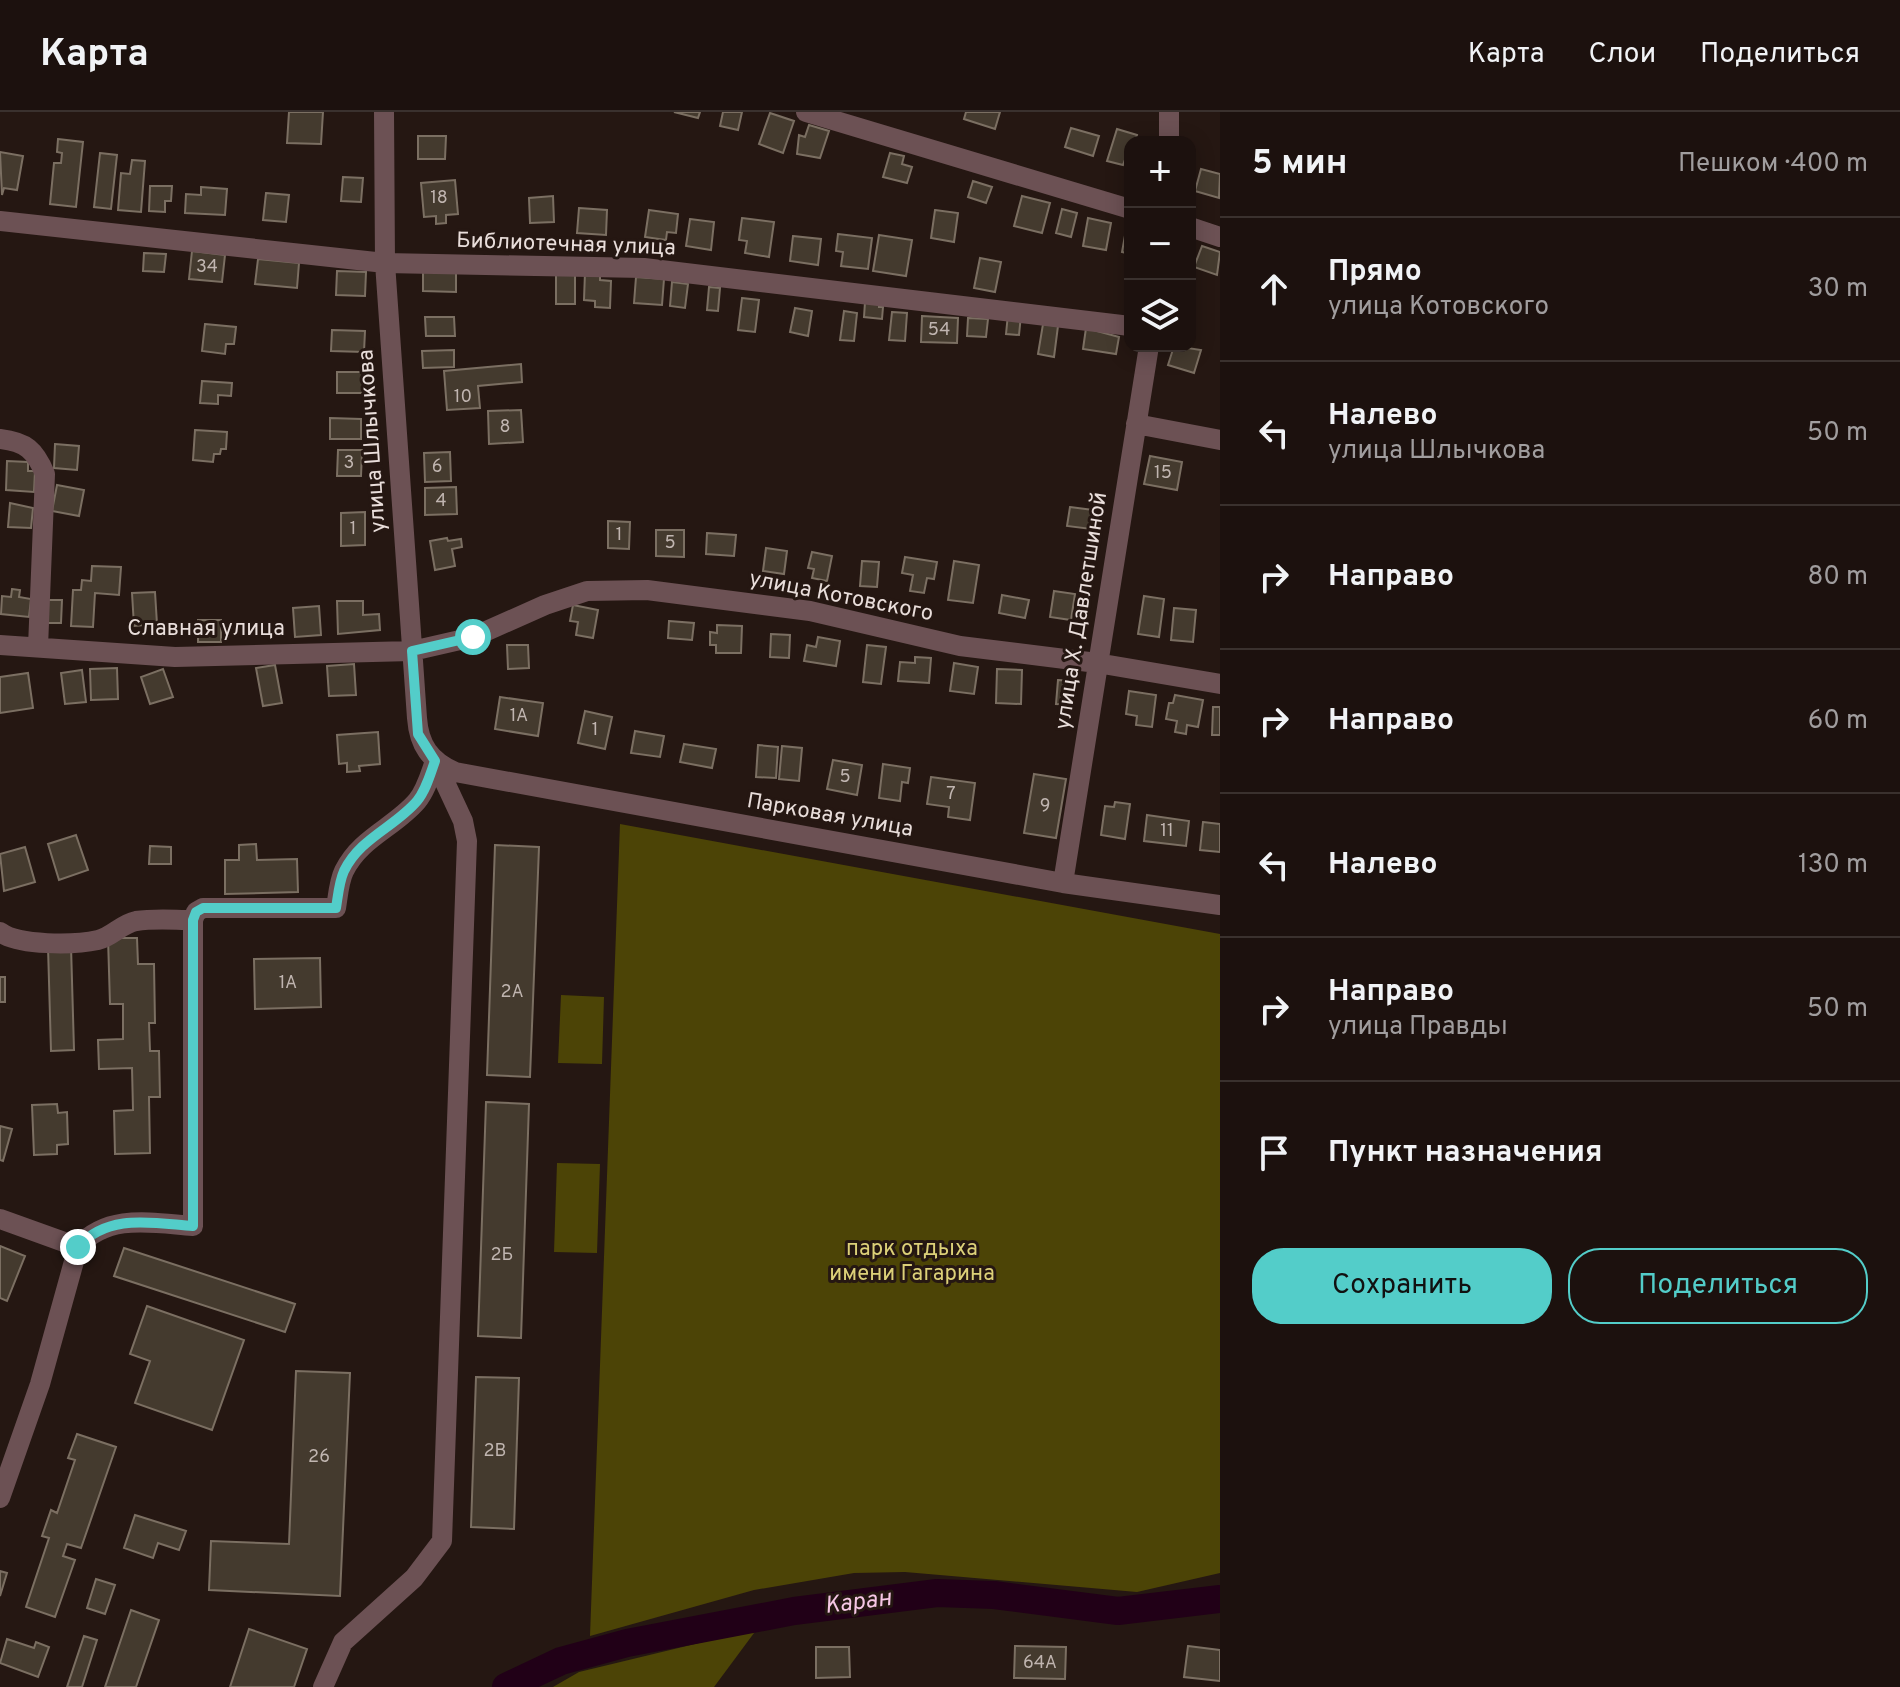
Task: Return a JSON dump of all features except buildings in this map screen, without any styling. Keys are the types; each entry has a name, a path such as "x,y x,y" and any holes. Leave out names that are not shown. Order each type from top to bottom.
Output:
{"street":[{"name":"улица Шлычкова","path":"323,1687 343,1642 414,1578 442,1541 467,841 463,821 435,761 418,734 385,263 384,112"},
{"path":"806,112 1127,208"},
{"path":"1169,112 1169,136"},
{"name":"Библиотечная улица","path":"0,221 385,263 644,268 1124,325"},
{"path":"1196,229 1220,237"},
{"name":"улица Х. Давлетшиной","path":"1063,883 1148,352"},
{"path":"1136,424 1220,440"},
{"path":"0,439 20,442 32,449 45,474 38,647"},
{"name":"улица Котовского","path":"412,651 473,637 545,605 587,591 647,590 810,611 960,646 1097,663 1220,684"},
{"name":"Славная улица","path":"0,645 175,657 412,651"},
{"path":"0,1498 40,1384 78,1247 90,1233 115,1223 193,1226 193,920 196,912 203,908 336,908 343,873 353,857 372,836 414,804 424,790 435,761"},
{"name":"Парковая улица","path":"435,761 455,772 1063,883 1220,905"},
{"path":"0,932 10,940 26,942 99,940 120,926 136,921 193,920"},
{"path":"0,1219 78,1247"}],"green space":[{"name":"парк отдыха имени Гагарина","path":"620,824 1220,934 1220,1573 1137,1592 905,1572 854,1573 754,1590 590,1636"},
{"path":"561,995 604,997 602,1064 558,1063"},
{"path":"557,1163 600,1164 597,1253 554,1252"},
{"path":"757,1629 714,1687 553,1687 579,1672"}],"waterway":[{"name":"Каран","path":"506,1687 561,1661 627,1643 794,1611 937,1593 994,1595 1118,1611 1220,1599"}],"route":[{"path":"78,1247 90,1233 115,1223 193,1226 193,920 196,912 203,908 336,908 343,873 353,857 372,836 414,804 424,790 435,761 418,734 412,651 473,637"}]}
